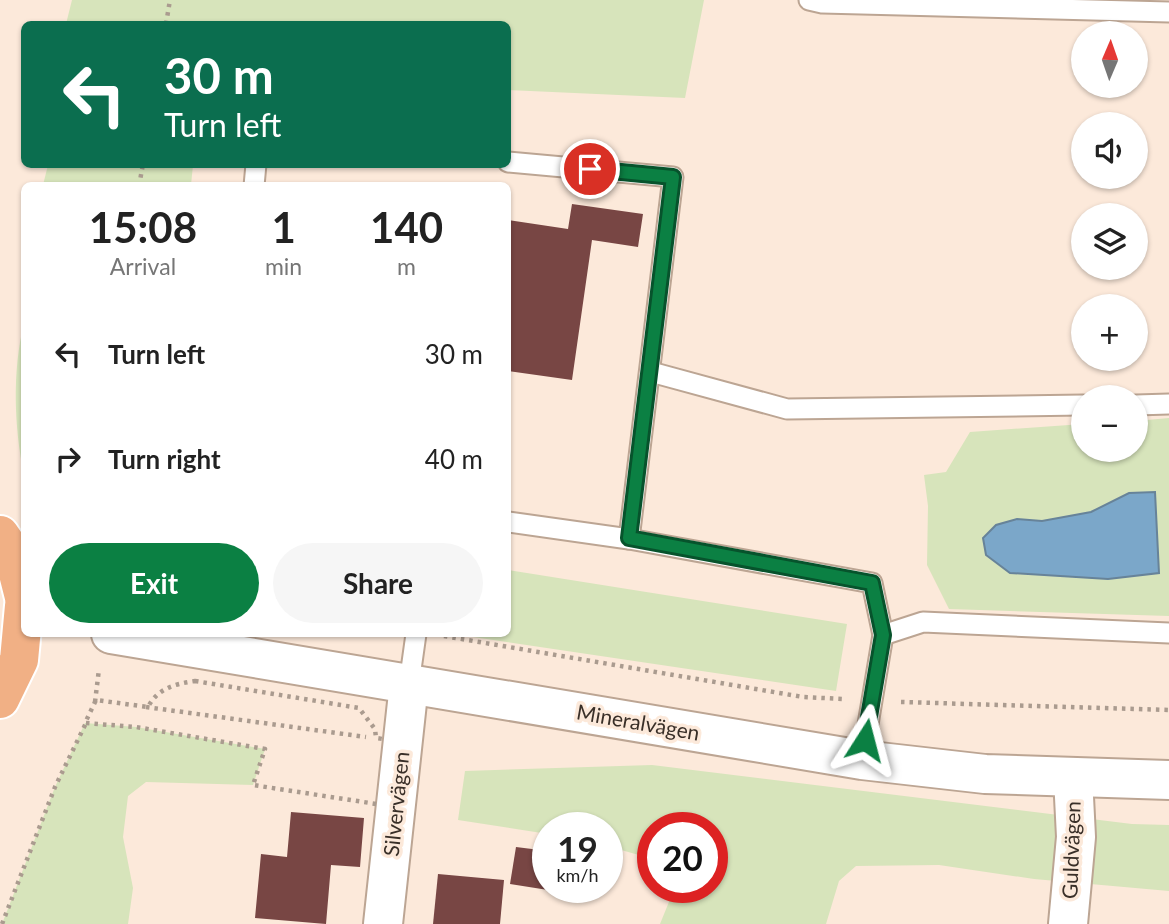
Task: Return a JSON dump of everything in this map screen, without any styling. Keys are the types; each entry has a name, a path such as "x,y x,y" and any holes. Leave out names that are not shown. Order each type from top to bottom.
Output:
{"highway":[{"path":"0,535 12,554 21,597"},
{"path":"0,699 19,660 21,637"}],"street":[{"name":"Mineralvägen","path":"106,647 409,684 862,760 985,774 1169,780"},
{"name":"Silvervägen","path":"389,740 409,684"},
{"name":"Guldvägen","path":"1068,924 1076,837 1073,777"},
{"name":"Silvervägen","path":"383,924 396,807"}],"lane":[{"path":"809,0 822,3 1169,12"},
{"path":"511,162 673,177 629,538"},
{"path":"651,372 787,409 1071,405"},
{"path":"1148,405 1169,404"},
{"path":"511,522 629,538 872,583 883,635 862,760"},
{"path":"883,635 923,622 1169,633"},
{"path":"409,684 416,637"}],"path":[{"path":"166,21 170,0"},
{"path":"446,637 803,697 1169,710"},
{"path":"2,924 55,787 96,700 106,647"},
{"path":"85,723 136,727 265,749 253,785 396,807 389,740 375,729 359,708 195,681 175,684 155,694 148,707"},
{"path":"96,700 389,740"}],"green space":[{"path":"72,0 704,0 685,98 511,90 511,21 67,21"},
{"path":"47,168 193,168 191,182 44,182"},
{"path":"21,337 21,457 16,399"},
{"path":"1169,418 1169,616 949,609 927,565 928,506 924,475 946,472 970,432 1071,425 1071,462 1148,462 1148,420"},
{"path":"511,570 847,624 836,691 473,637 511,637"},
{"path":"85,723 136,727 265,749 253,785 146,782 128,796 123,837 133,888 128,924 2,924 55,787"},
{"path":"652,765 1132,824 1169,825 1169,891 1034,879 939,865 856,866 839,881 826,924 660,924 669,903 728,903 728,812 637,812 637,854 623,851 623,812 532,812 532,832 458,820 465,771"}],"water":[{"path":"1155,492 1159,573 1108,579 1010,573 986,555 983,538 996,525 1017,519 1042,521 1091,512 1129,493"}],"building":[{"path":"572,204 643,214 638,247 592,240 572,380 511,371 511,220 568,229"},
{"path":"291,812 364,818 360,867 331,865 326,924 255,918 261,854 287,857"},
{"path":"516,847 532,849 532,887 510,884"},
{"path":"438,874 504,880 500,924 433,924"}],"route":[{"path":"590,169 673,177 629,538 872,583 883,635 865,740"}]}
